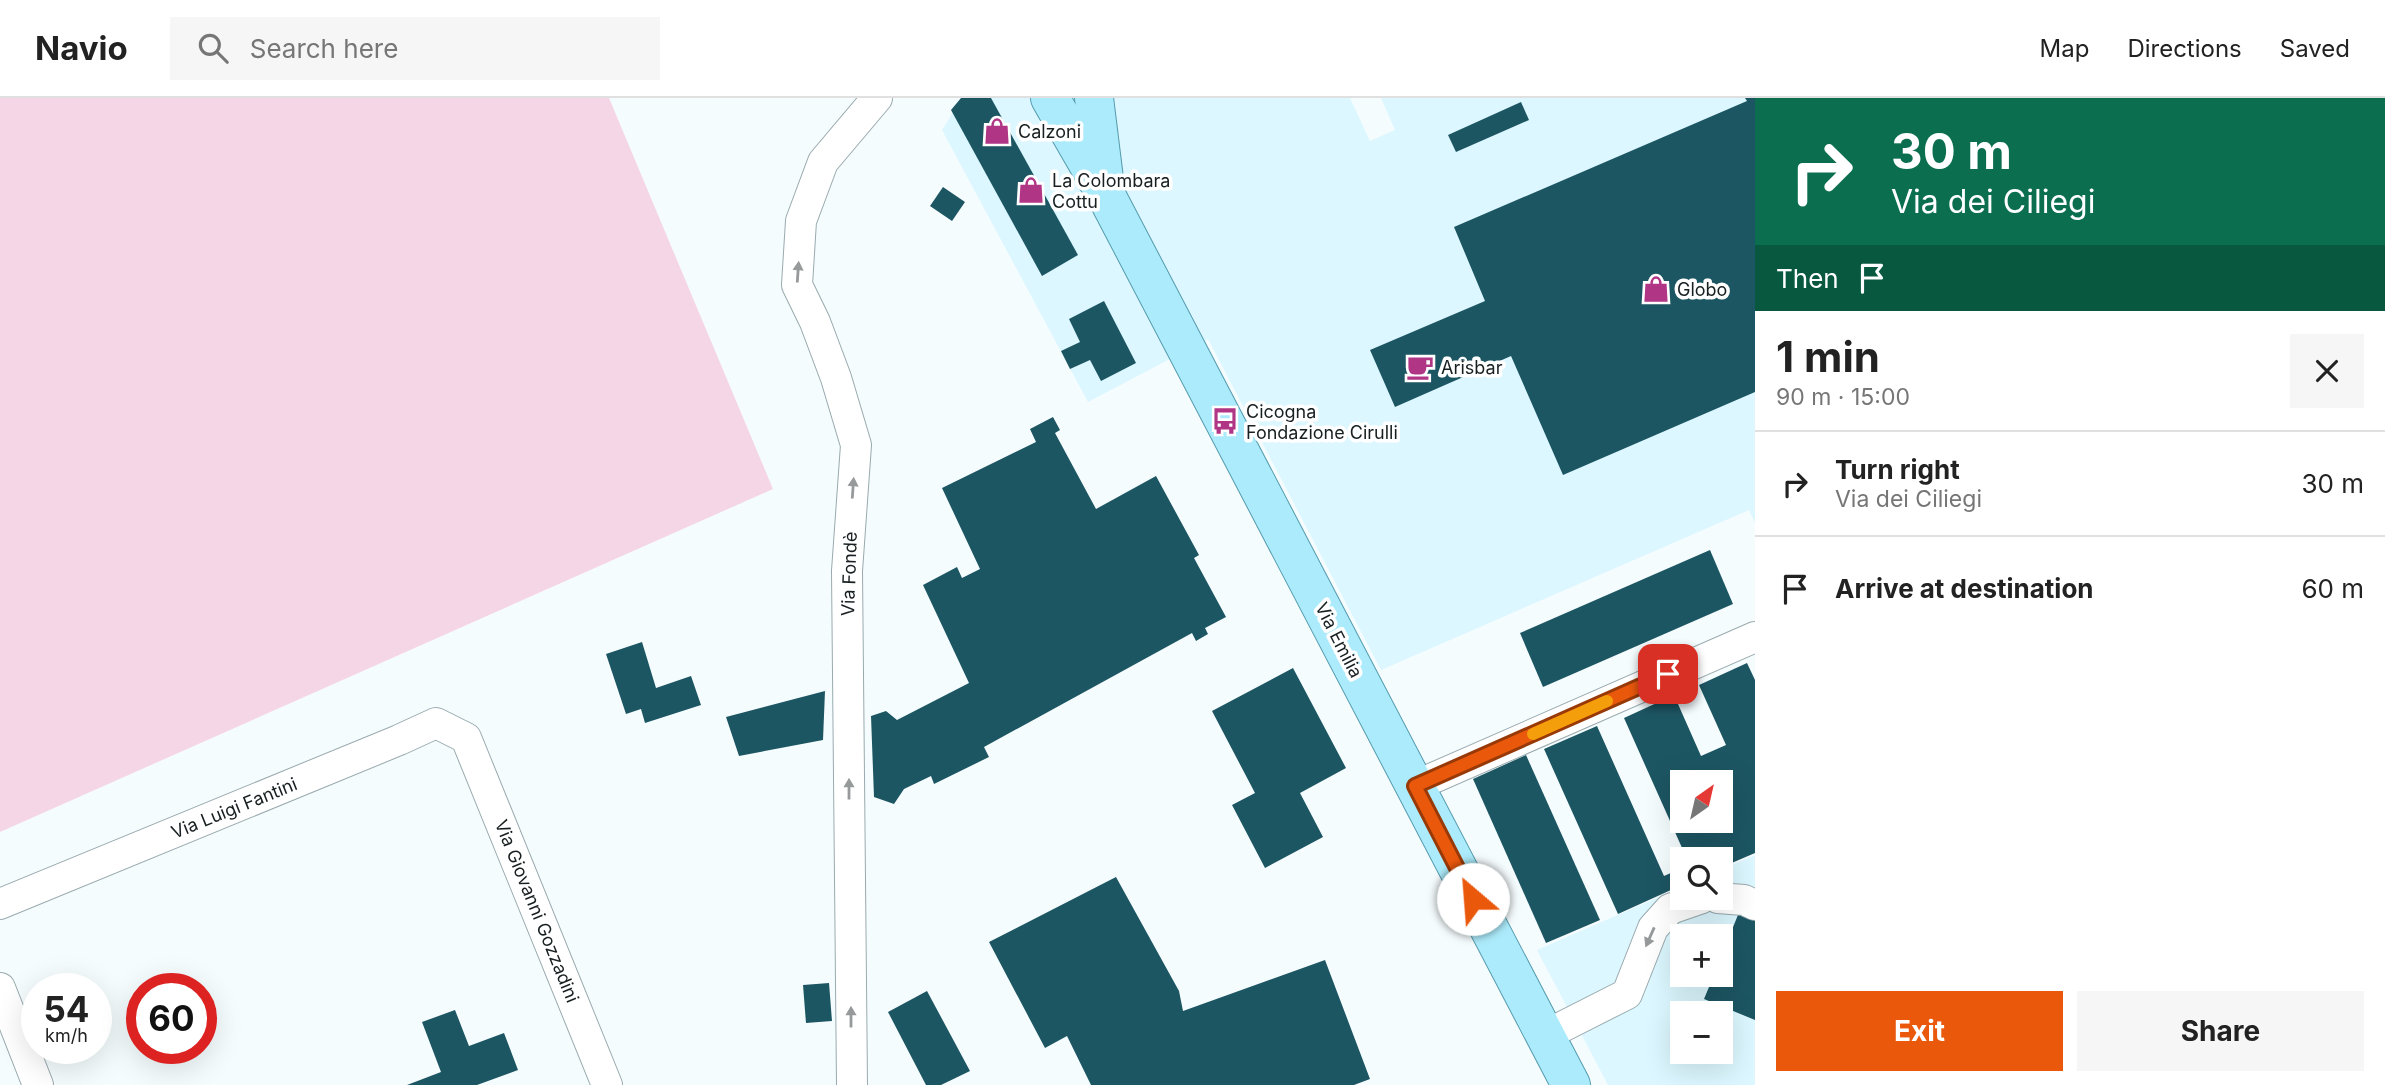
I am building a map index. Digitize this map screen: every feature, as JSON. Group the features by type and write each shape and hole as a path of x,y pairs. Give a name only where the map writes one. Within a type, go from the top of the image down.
{"main road":[{"name":"Via Emilia","path":"1050,98 1106,195 1572,1085"},
{"name":"Via Emilia","path":"1094,98 1106,195"}],"street":[{"name":"Via Fondè","path":"852,1085 847,571 856,445 836,378 815,322 797,285 802,220 823,162 877,98"},
{"path":"1415,786 1755,637"},
{"name":"Via Luigi Fantini","path":"0,904 436,723 466,738"},
{"name":"Via Giovanni Gozzadini","path":"466,738 607,1085"},
{"path":"1733,899 1755,905"},
{"path":"1544,1036 1627,994 1653,928 1670,909"},
{"path":"0,988 38,1085"}],"shaded area":[{"path":"0,98 609,98 773,489 0,832"},
{"path":"962,98 1350,98 1370,141 1395,130 1381,98 1755,98 1755,523 1749,510 1381,670 1208,339 1088,402 942,130"},
{"path":"1755,855 1755,1085 1608,1085 1537,950 1670,892 1670,910 1733,910 1733,864"}],"building":[{"path":"961,98 991,98 1078,255 1042,276 951,110"},
{"path":"1745,98 1755,98 1755,392 1563,475 1511,356 1395,407 1370,350 1485,301 1454,227 1747,101"},
{"path":"1521,102 1529,120 1456,152 1448,135"},
{"path":"943,187 965,202 952,221 930,206"},
{"path":"1104,301 1136,363 1101,381 1090,360 1070,369 1061,351 1080,342 1069,319"},
{"path":"1053,417 1060,430 1055,433 1096,509 1156,476 1199,555 1194,558 1226,617 1205,628 1208,634 1196,641 1192,633 984,747 989,757 934,784 931,776 904,789 894,804 874,797 871,716 886,711 897,720 969,683 923,585 957,567 962,578 980,569 942,488 1036,442 1030,429"},
{"path":"1710,550 1733,604 1543,687 1520,633"},
{"path":"642,642 656,688 691,676 701,705 645,723 641,709 626,714 606,654"},
{"path":"1747,663 1755,680 1755,853 1733,862 1733,847 1682,847 1675,833 1733,833 1733,770 1670,770 1670,821 1624,718 1674,695 1701,756 1726,745 1699,685"},
{"path":"1293,668 1346,768 1300,793 1323,837 1265,868 1232,805 1255,793 1212,711"},
{"path":"825,691 823,740 739,756 726,717"},
{"path":"1597,726 1664,876 1670,873 1670,890 1618,914 1544,749"},
{"path":"1526,755 1600,920 1546,943 1473,779"},
{"path":"1116,877 1179,991 1183,1011 1325,960 1370,1079 1354,1085 1091,1085 1067,1036 1045,1048 989,942"},
{"path":"1740,910 1755,916 1755,1020 1733,1011 1733,1001 1704,999 1709,987 1733,987 1733,927"},
{"path":"829,983 832,1021 806,1023 803,985"},
{"path":"927,991 970,1071 941,1085 926,1085 888,1012"},
{"path":"455,1010 469,1046 504,1033 518,1070 477,1085 407,1085 441,1072 422,1022"}],"slow traffic":[{"path":"1533,734 1607,701"}],"place":[{"name":"Calzoni","path":"997,131"},
{"name":"La Colombara Cottu","path":"1031,190"},
{"name":"Globo","path":"1656,289"},
{"name":"Arisbar","path":"1420,367"},
{"name":"Cicogna Fondazione Cirulli","path":"1225,421"}],"route":[{"path":"1473,899 1415,786 1668,674"}]}
